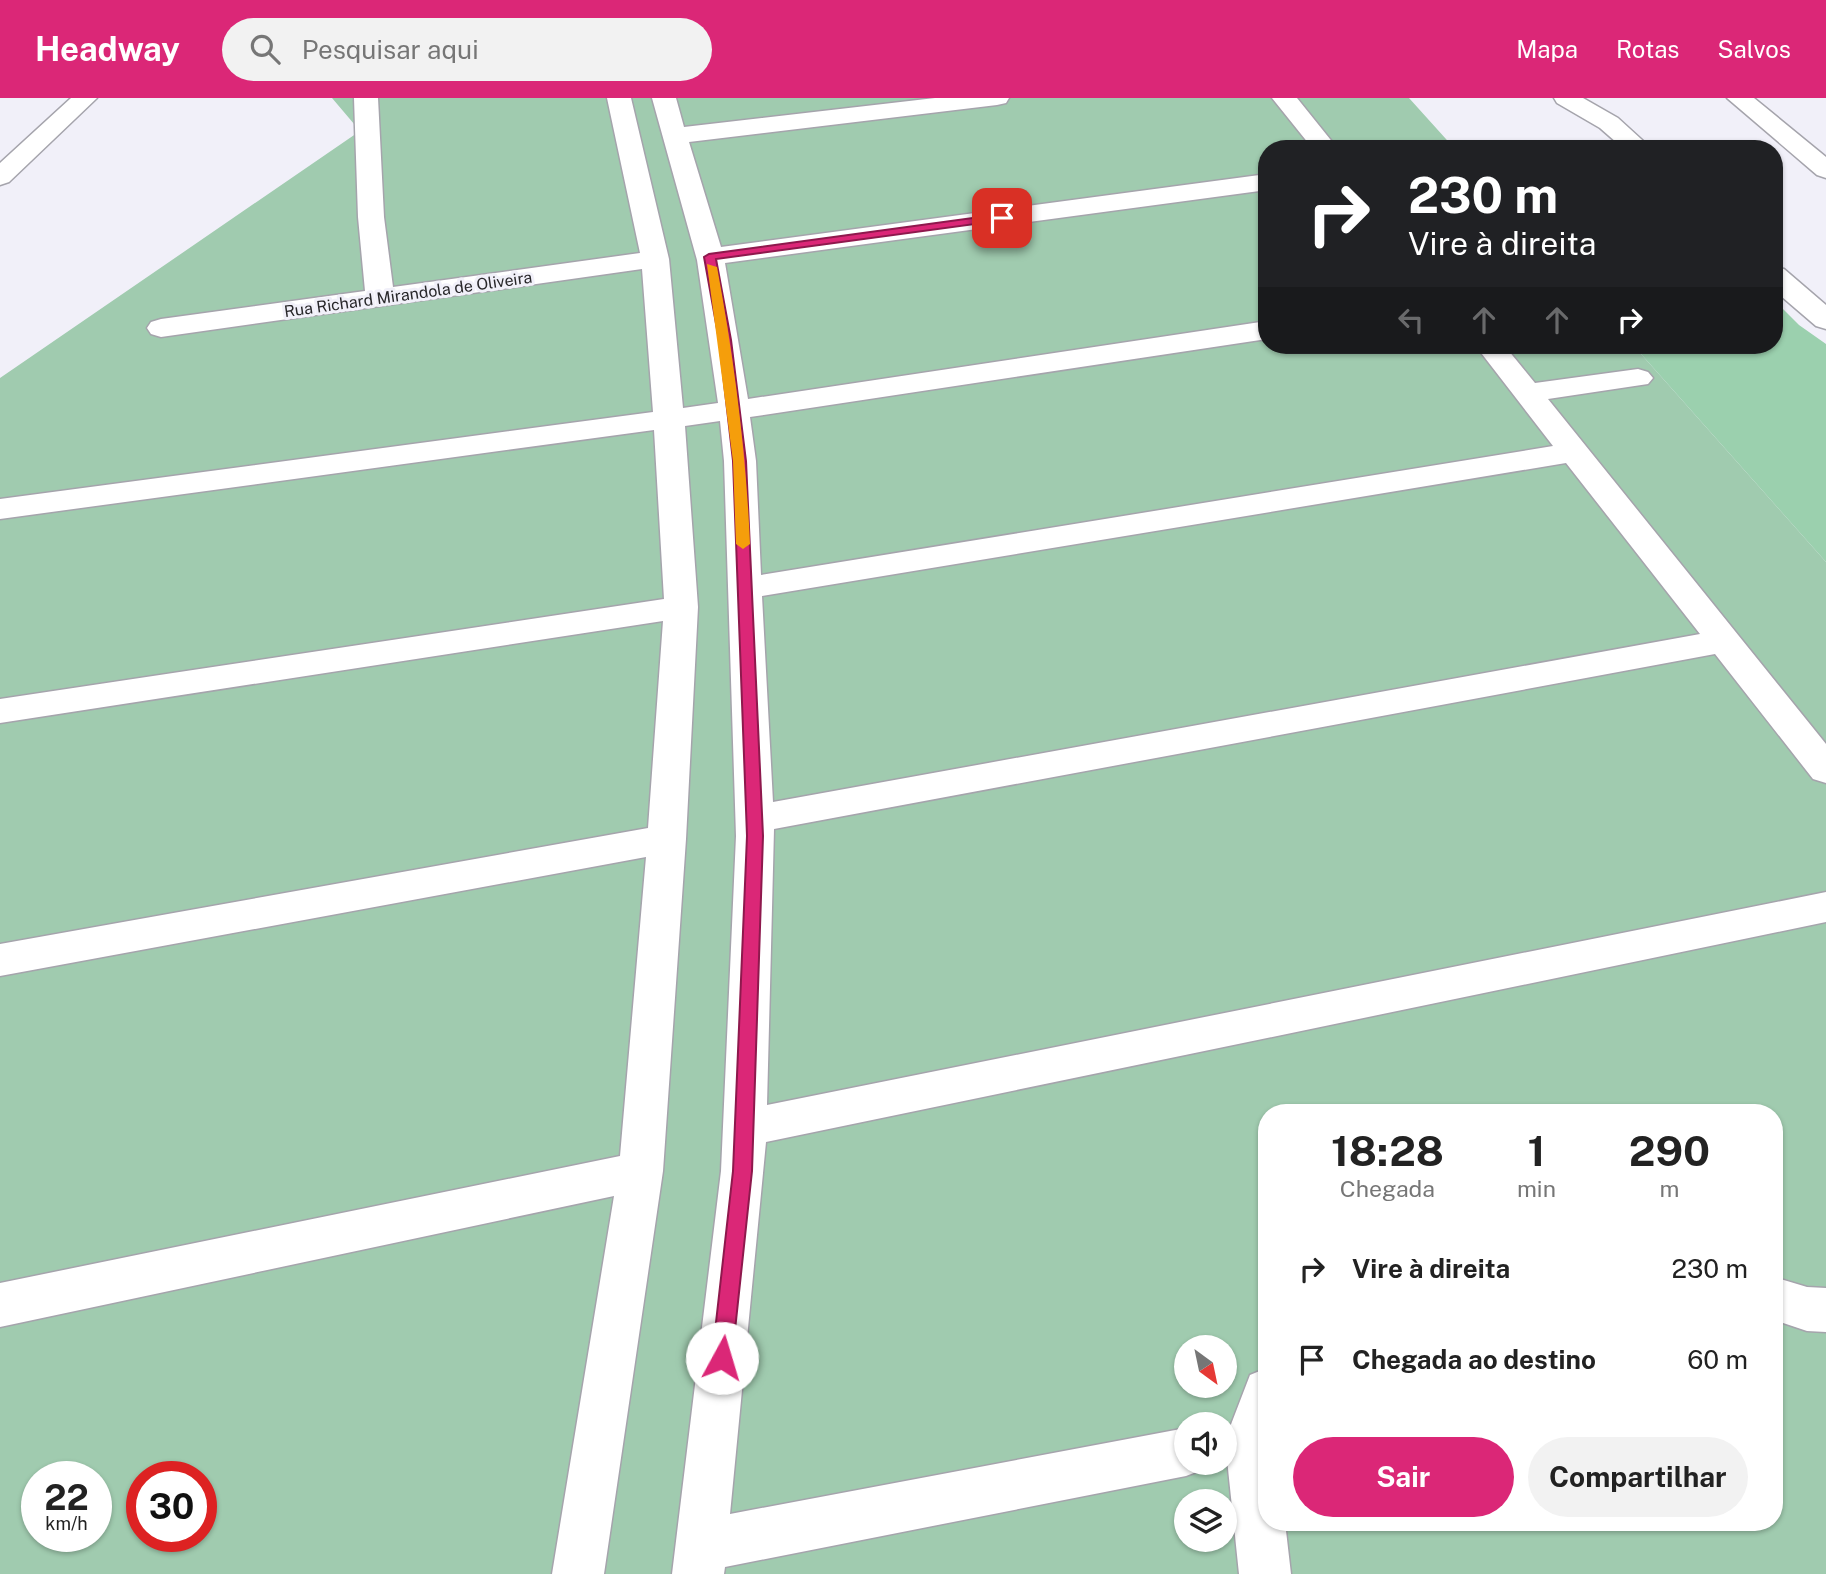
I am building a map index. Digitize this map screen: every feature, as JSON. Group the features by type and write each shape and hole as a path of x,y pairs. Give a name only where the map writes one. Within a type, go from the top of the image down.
{"street":[{"path":"0,177 85,98"},
{"path":"366,98 371,217 380,299"},
{"path":"578,1574 641,1171 667,839 681,607 669,418 655,259 619,98"},
{"path":"664,98 709,257 725,340 734,410 740,461 754,819 741,1185 699,1560 1174,1455"},
{"path":"675,136 997,98"},
{"path":"1284,98 1319,140"},
{"path":"1566,98 1609,123 1629,140"},
{"path":"1739,98 1826,170"},
{"path":"709,257 1258,183"},
{"name":"Rua Richard Mirandola de Oliveira","path":"161,328 655,259"},
{"path":"1783,283 1826,320"},
{"path":"0,509 734,410 1258,331"},
{"path":"1497,354 1826,770"},
{"path":"1530,393 1638,378"},
{"path":"745,588 1575,452"},
{"path":"0,711 681,607"},
{"path":"754,819 1724,641"},
{"path":"0,960 667,839"},
{"path":"744,1128 1826,907"},
{"path":"0,1305 641,1171"},
{"path":"1783,1301 1807,1309 1826,1310"},
{"path":"1258,1406 1237,1442 1265,1574"}],"green space":[{"path":"332,98 1409,98 1447,140 1258,140 1258,354 1641,354 1826,562 1826,1574 0,1574 0,378 360,131"},
{"path":"1783,309 1799,325 1826,344 1826,562 1641,354 1783,354"}],"slow traffic":[{"path":"711,267 725,340 740,461 743,544"}],"route":[{"path":"722,1358 743,1171 755,836 740,461 725,340 709,257 1002,218"}]}
